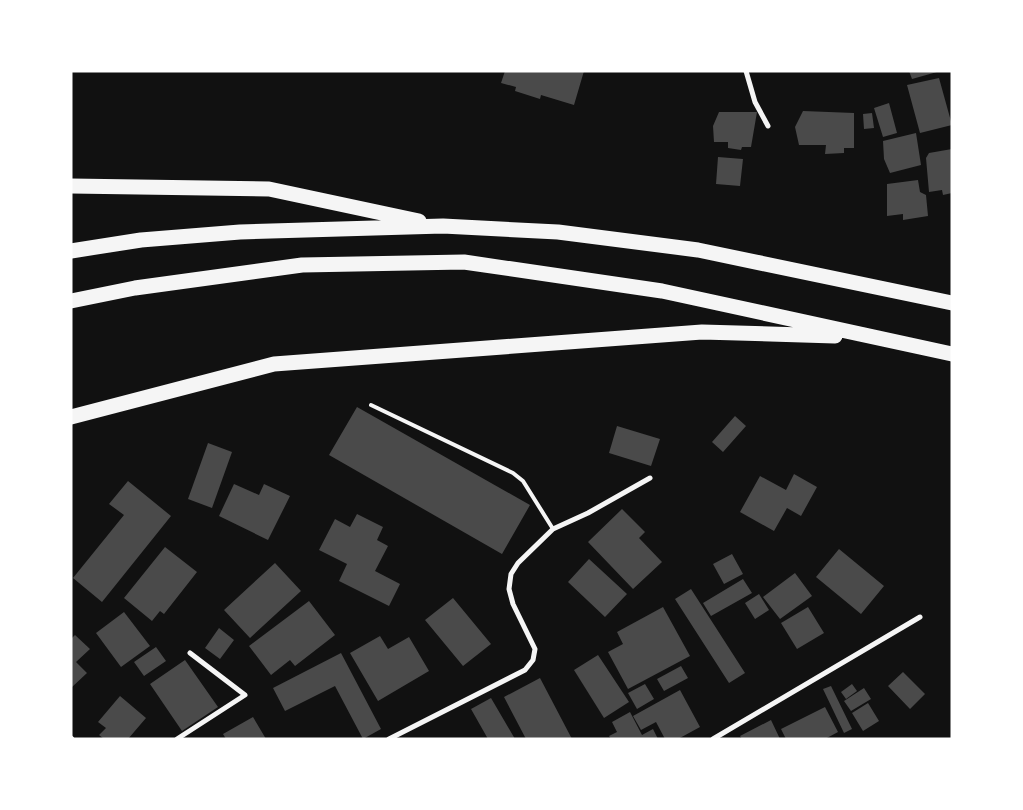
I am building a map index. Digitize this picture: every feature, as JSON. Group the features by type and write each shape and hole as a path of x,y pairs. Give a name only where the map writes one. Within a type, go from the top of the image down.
{"highway":[{"path":"71,186 269,189 443,226"},
{"path":"71,251 141,240 240,232 443,226 558,232 698,250 952,303"},
{"path":"71,301 135,288 302,265 464,262 662,291 952,354"},
{"path":"71,417 274,364 702,332 871,336"}],"street":[{"path":"746,71 755,102 768,126"},
{"path":"390,739 525,670 533,660 535,650 512,604 509,589 511,574 518,563 553,529 588,513 650,478"},
{"path":"713,739 920,617"},
{"path":"177,739 245,695 190,653"}],"lane":[{"path":"371,405 513,473 523,481 553,529"}],"building":[{"path":"505,71 584,71 574,105 541,95 540,99 515,91 516,87 501,83"},
{"path":"909,71 937,71 937,72 912,79"},
{"path":"939,78 952,125 920,133 907,85"},
{"path":"889,103 897,133 883,137 874,108"},
{"path":"803,111 854,113 854,148 844,148 844,153 825,154 826,145 799,145 795,127"},
{"path":"719,112 757,112 751,147 742,147 741,150 728,148 728,142 714,142 713,126"},
{"path":"872,113 874,128 864,129 863,114"},
{"path":"916,133 921,165 890,173 884,159 883,141"},
{"path":"952,149 952,193 943,195 942,190 929,192 926,158 929,153"},
{"path":"718,157 743,159 740,186 716,184"},
{"path":"918,180 920,192 926,195 928,216 903,220 903,214 887,216 887,184"},
{"path":"357,407 530,505 502,554 329,455"},
{"path":"735,416 746,426 723,452 712,442"},
{"path":"617,426 660,439 651,466 609,453"},
{"path":"208,443 232,452 212,508 188,499"},
{"path":"794,474 817,487 801,516 787,508 774,531 740,512 760,476 786,490"},
{"path":"128,481 171,516 102,602 73,578 124,515 109,504"},
{"path":"234,484 259,495 264,484 290,496 268,540 219,516"},
{"path":"622,509 645,532 639,538 662,562 633,589 588,542"},
{"path":"357,514 383,527 377,540 388,546 375,571 400,584 389,606 339,581 347,564 319,550 335,519 350,527"},
{"path":"165,547 197,572 164,614 160,611 152,621 124,598"},
{"path":"839,549 884,586 861,614 816,577"},
{"path":"732,554 743,574 724,584 713,564"},
{"path":"589,559 627,594 605,617 568,582"},
{"path":"275,563 301,591 250,638 224,610"},
{"path":"795,573 812,596 780,619 763,597"},
{"path":"743,579 752,593 711,616 703,603"},
{"path":"691,589 745,673 729,683 675,599"},
{"path":"759,594 769,610 755,619 745,603"},
{"path":"453,598 491,644 463,666 425,620"},
{"path":"309,601 335,635 295,666 290,660 271,675 249,646"},
{"path":"663,607 690,656 628,689 608,652 623,644 617,632"},
{"path":"808,607 824,633 797,649 781,623"},
{"path":"124,612 150,646 121,667 96,633"},
{"path":"219,628 234,640 220,659 205,648"},
{"path":"75,635 90,649 76,662 87,673 71,688 71,639"},
{"path":"380,636 388,649 409,637 429,671 378,701 350,653"},
{"path":"156,647 166,661 144,676 134,662"},
{"path":"341,653 381,729 363,739 335,686 285,711 273,688"},
{"path":"598,655 629,702 604,718 574,670"},
{"path":"185,660 218,707 182,731 150,684"},
{"path":"681,666 688,678 664,691 657,679"},
{"path":"903,672 925,694 910,709 888,686"},
{"path":"540,678 572,739 526,739 504,697"},
{"path":"645,684 654,699 637,709 628,693"},
{"path":"852,684 857,691 846,699 841,692"},
{"path":"831,686 852,729 844,733 823,689"},
{"path":"864,688 871,699 851,711 844,701"},
{"path":"680,690 700,727 678,739 665,739 656,722 641,730 633,716"},
{"path":"120,696 146,718 128,739 104,739 99,735 106,728 98,722"},
{"path":"491,698 515,739 488,739 471,709"},
{"path":"868,703 879,721 863,731 852,713"},
{"path":"825,707 838,732 825,739 786,739 781,729"},
{"path":"630,712 642,735 653,729 658,739 611,739 609,736 617,732 612,722"},
{"path":"253,717 266,739 226,739 223,734"},
{"path":"771,720 780,739 742,739 740,736"}]}
